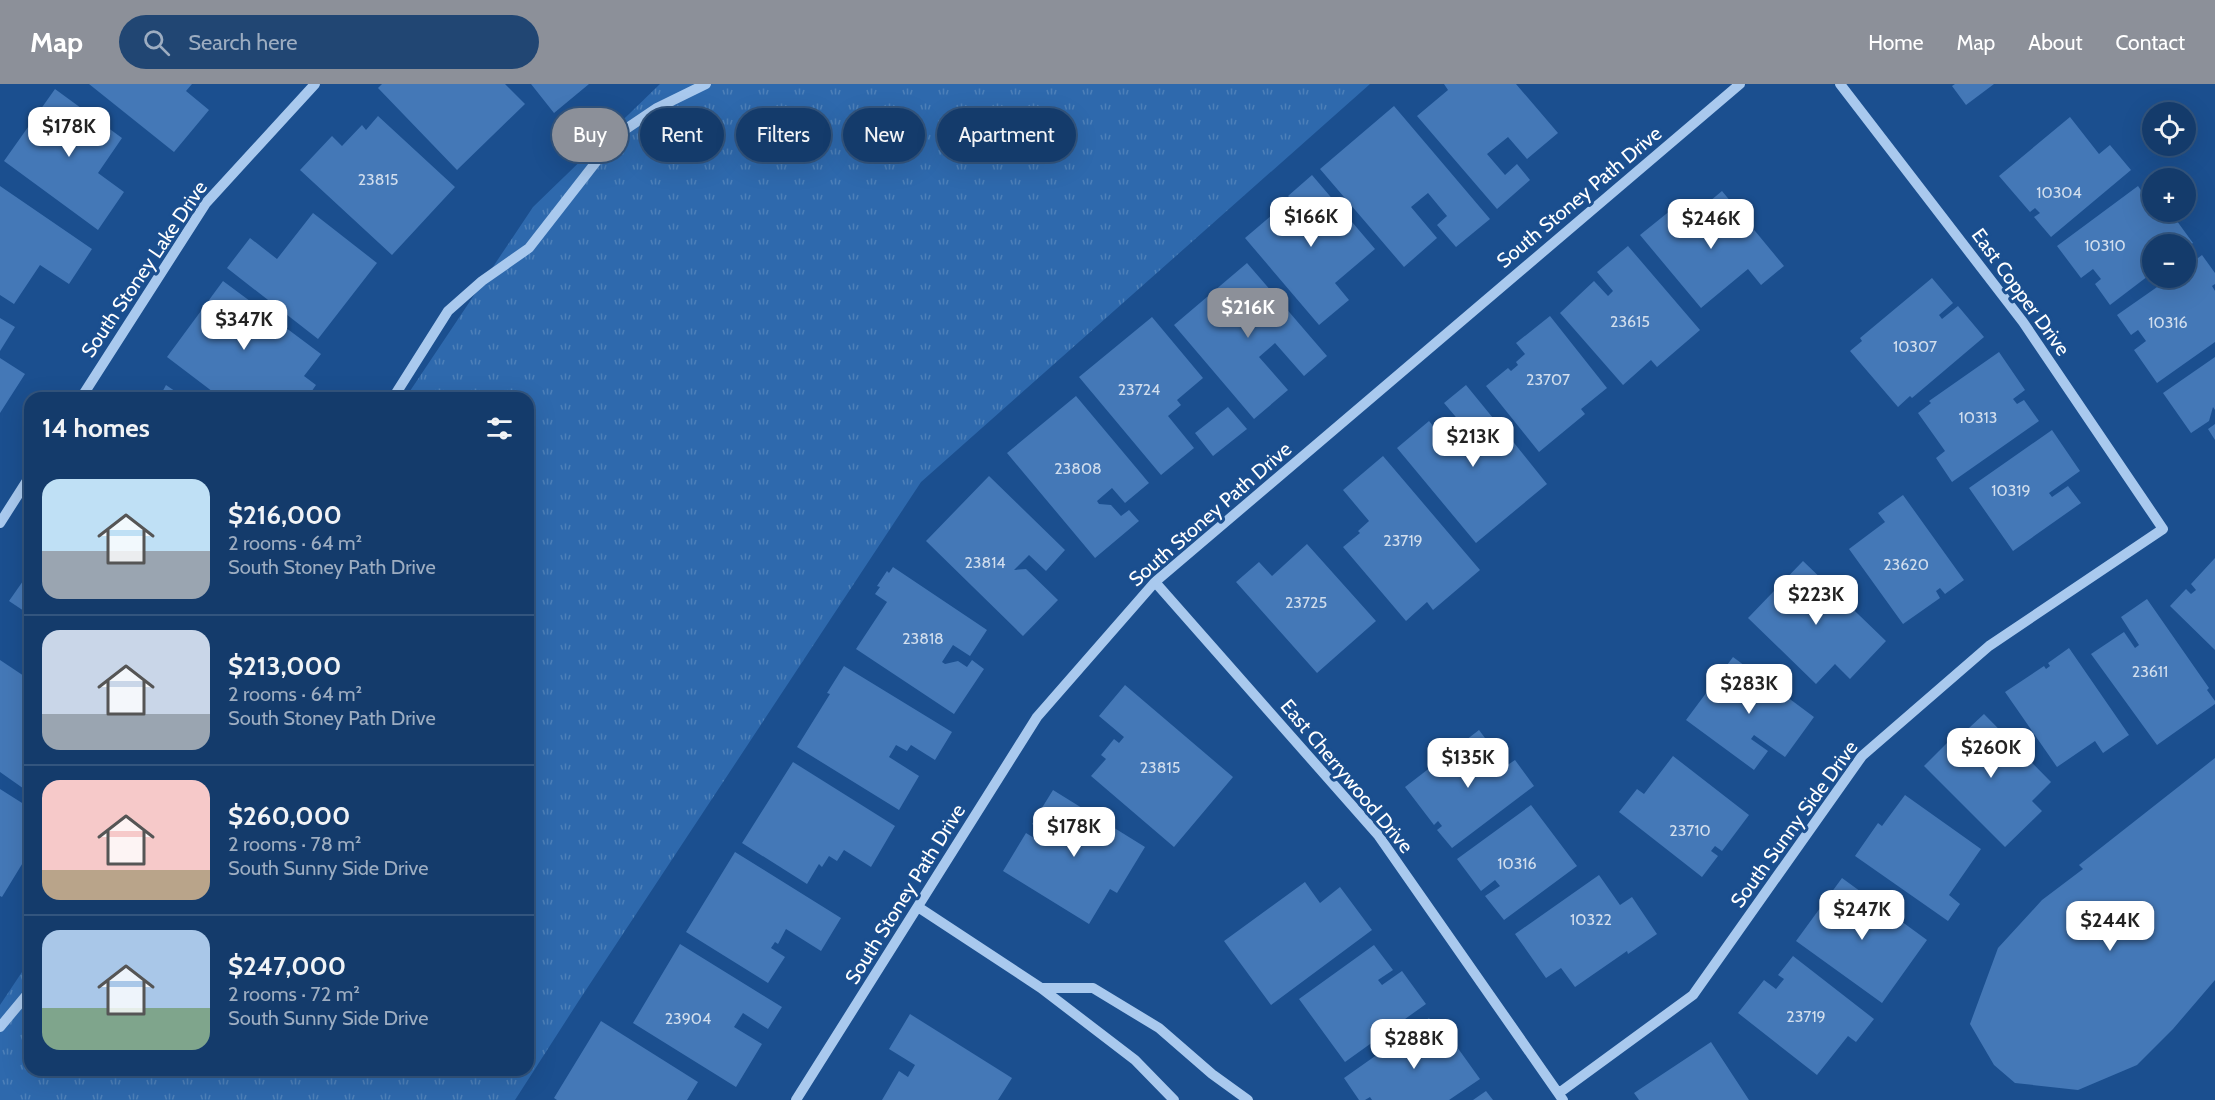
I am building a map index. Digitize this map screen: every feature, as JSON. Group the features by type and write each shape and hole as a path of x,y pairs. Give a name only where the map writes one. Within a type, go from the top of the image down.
{"street":[{"name":"South Stoney Lake Drive","path":"85,392 206,203 315,84"},
{"path":"397,392 448,311 482,281 529,248 617,135 657,108 706,84"},
{"name":"South Stoney Path Drive","path":"796,1100 1037,717 1155,582 1740,84"},
{"name":"East Copper Drive","path":"1840,84 2023,322 2163,529"},
{"path":"0,523 24,485"},
{"name":"South Sunny Side Drive","path":"1561,1096 1693,995 1862,756 1989,646 2163,529"},
{"name":"East Cherrywood Drive","path":"1155,582 1378,835 1561,1096"},
{"path":"918,907 1041,988 1135,1060 1174,1100"},
{"path":"1041,988 1093,988 1159,1028 1212,1074 1248,1100"},
{"path":"0,1027 24,998"}],"green space":[{"path":"660,84 1370,84 921,482 534,1070 534,392 409,392 533,207 579,162 628,162 628,115"},
{"path":"24,969 24,1076 530,1076 515,1100 0,1100 0,1005"}],"building":[{"path":"89,84 192,84 186,91 209,110 174,152"},
{"path":"382,84 505,84 525,104 457,170 378,88"},
{"path":"531,84 589,84 560,108 552,108 552,110"},
{"path":"1444,84 1516,84 1558,133 1527,159 1508,137 1487,154 1505,175 1517,164 1530,180 1497,209 1417,116 1448,90"},
{"path":"1955,84 1994,84 1966,105 1952,86"},
{"path":"55,89 122,138 98,173 124,192 98,230 4,161"},
{"path":"1394,106 1490,219 1456,247 1437,225 1447,216 1428,193 1411,207 1437,238 1404,267 1320,169"},
{"path":"378,116 455,187 392,255 300,170 332,136 342,146 362,125 366,130"},
{"path":"2070,117 2099,154 2110,145 2131,170 2051,237 2034,217 2040,213 2035,208 2030,212 1999,176"},
{"path":"1312,175 1375,249 1335,283 1349,300 1319,325 1245,238 1291,199 1288,196"},
{"path":"0,186 92,249 69,284 40,265 14,304 0,295"},
{"path":"2138,186 2142,192 2142,222 2178,222 2186,234 2142,234 2142,281 2110,305 2095,284 2101,279 2093,269 2081,278 2057,246"},
{"path":"1722,191 1784,266 1761,285 1748,269 1701,308 1640,235 1671,210 1690,233 1699,225 1692,216"},
{"path":"313,213 377,263 318,339 227,268 250,238 277,259"},
{"path":"1628,246 1700,330 1657,367 1651,360 1623,385 1560,313 1594,281 1608,296 1613,291 1597,272"},
{"path":"2202,255 2215,273 2215,284 2212,286 2215,291 2215,342 2157,383 2134,350 2146,341 2138,330 2131,335 2117,315 2156,288 2196,288 2196,260"},
{"path":"1247,263 1327,356 1304,376 1275,343 1259,357 1288,390 1254,419 1174,325"},
{"path":"1932,278 1953,303 1939,315 1942,319 1958,306 1984,337 1912,398 1910,396 1898,407 1850,351 1862,341 1860,338"},
{"path":"223,281 321,354 304,376 316,385 311,392 213,392 167,357"},
{"path":"1550,316 1607,388 1581,409 1585,414 1539,452 1486,386 1508,368 1511,371 1518,365 1516,362 1525,354 1516,343"},
{"path":"1152,317 1203,378 1177,400 1181,405 1168,416 1194,448 1161,475 1079,377"},
{"path":"0,318 15,327 0,351"},
{"path":"1999,352 2025,390 2013,399 2017,404 2024,400 2039,421 1952,482 1936,458 1945,451 1918,413 1931,403 1929,401"},
{"path":"2215,357 2215,410 2213,407 2209,421 2191,433 2163,393"},
{"path":"0,358 25,374 0,413"},
{"path":"166,385 176,392 162,392"},
{"path":"1466,385 1493,418 1478,430 1483,436 1498,423 1547,484 1476,543 1397,448 1429,421 1450,446 1459,439 1458,437 1466,429 1444,403"},
{"path":"1076,396 1149,483 1125,503 1112,488 1097,501 1099,504 1111,505 1121,516 1129,510 1139,521 1095,558 1007,453"},
{"path":"1228,407 1247,429 1213,456 1195,433"},
{"path":"2215,424 2215,440 2208,429"},
{"path":"2052,430 2080,471 2049,493 2052,497 2068,486 2081,503 2013,551 1969,488"},
{"path":"1383,456 1480,570 1433,610 1427,602 1406,621 1343,547 1360,533 1358,531 1369,521 1343,490"},
{"path":"989,476 1065,550 1046,571 1029,555 1014,570 1026,569 1058,600 1023,636 926,541"},
{"path":"1903,495 1964,580 1945,594 1940,588 1936,591 1940,598 1903,624 1849,549 1885,522 1878,513"},
{"path":"1307,544 1376,621 1317,673 1236,582 1259,562 1272,576"},
{"path":"2215,558 2215,650 2170,606 2186,589 2191,594 2196,590 2191,584"},
{"path":"1803,561 1886,641 1850,679 1835,664 1816,684 1748,618"},
{"path":"893,567 987,630 970,656 953,645 942,662 945,664 958,661 967,667 972,660 984,669 954,714 856,649 887,602 875,594 880,587 877,586 887,571 889,573"},
{"path":"24,580 24,611 9,601"},
{"path":"2147,599 2209,688 2207,690 2215,701 2215,704 2157,745 2091,654 2124,632 2135,648 2139,645 2121,617"},
{"path":"2069,648 2129,735 2103,753 2095,741 2057,767 2005,692 2044,666 2046,669 2050,666 2048,663"},
{"path":"1733,657 1814,717 1785,757 1754,735 1751,739 1768,751 1754,770 1686,720"},
{"path":"0,660 24,676 24,789 0,772"},
{"path":"844,666 952,732 935,760 911,745 907,751 896,745 889,757 919,776 899,810 797,747 830,694 827,693"},
{"path":"1125,685 1233,777 1174,847 1091,776 1106,759 1101,755 1114,739 1119,743 1124,737 1099,716"},
{"path":"1984,714 2051,782 2032,801 2042,811 2005,847 1924,766 1952,738 1955,741"},
{"path":"1479,730 1506,766 1515,760 1534,786 1452,848 1437,830 1442,826 1438,821 1434,825 1405,787"},
{"path":"1673,756 1749,815 1722,851 1715,846 1711,851 1718,856 1702,877 1619,812 1637,789 1644,794"},
{"path":"2215,758 2215,980 2173,1029 2137,1065 2078,1090 2015,1083 1994,1065 1970,1024 1998,948 2042,900 2083,869 2079,865"},
{"path":"793,762 895,826 871,867 844,850 837,861 829,856 822,867 819,864 807,884 742,843"},
{"path":"0,789 24,804 24,861 2,897 0,896"},
{"path":"1053,790 1145,847 1117,893 1110,889 1089,924 1003,871 1026,833 1047,846 1053,837 1032,824"},
{"path":"1905,795 1981,849 1949,895 1960,904 1948,921 1855,856 1878,823 1882,826"},
{"path":"1531,805 1577,866 1504,920 1485,896 1500,886 1495,880 1481,891 1457,859"},
{"path":"735,852 841,918 821,951 786,929 778,944 775,942 771,948 785,957 768,983 686,932"},
{"path":"1599,875 1620,905 1632,897 1657,934 1628,954 1627,951 1575,987 1561,968 1546,978 1515,934"},
{"path":"1842,878 1927,940 1882,1003 1796,941"},
{"path":"1305,882 1320,903 1340,887 1372,930 1271,1005 1224,941"},
{"path":"680,944 782,1007 768,1029 743,1013 734,1027 762,1044 736,1087 633,1023"},
{"path":"1374,945 1393,970 1378,980 1382,985 1402,971 1426,1004 1345,1062 1299,999"},
{"path":"1793,956 1874,1019 1856,1042 1848,1036 1817,1075 1738,1013 1764,980 1776,989 1784,979 1778,975"},
{"path":"910,1014 1012,1078 998,1100 882,1100 899,1071 908,1077 915,1065 889,1049"},
{"path":"1429,1018 1443,1038 1436,1043 1440,1049 1452,1040 1480,1079 1449,1100 1372,1100 1370,1097 1359,1100 1344,1078"},
{"path":"601,1021 698,1082 687,1100 557,1100 554,1098"},
{"path":"1711,1042 1749,1100 1639,1100 1634,1093"},
{"path":"1486,1091 1493,1100 1473,1100"}]}
